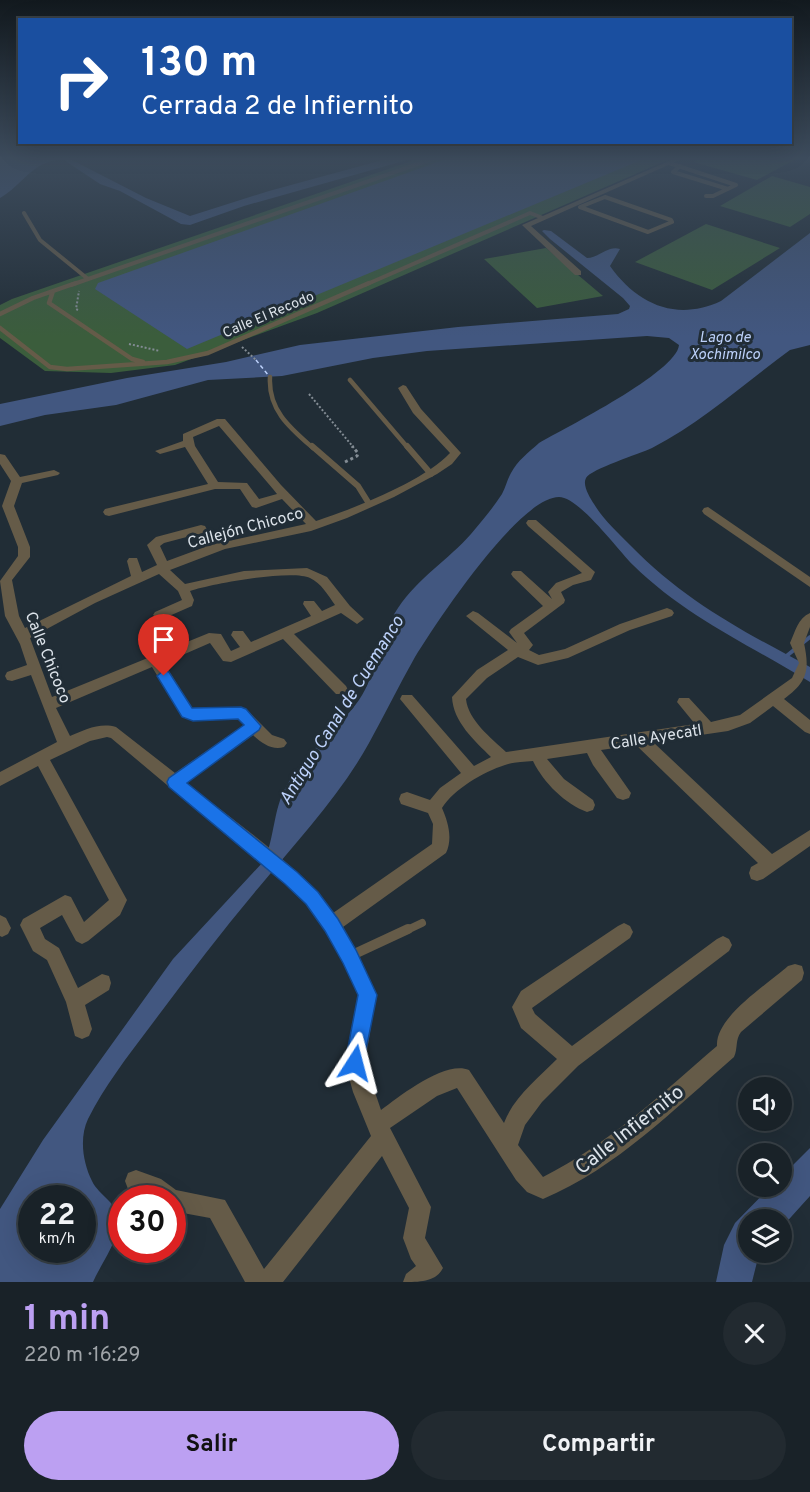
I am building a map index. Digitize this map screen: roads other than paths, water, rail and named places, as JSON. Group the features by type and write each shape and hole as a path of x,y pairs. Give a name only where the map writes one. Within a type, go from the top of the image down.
{"street":[{"path":"543,218 526,225 578,273"},
{"name":"Callejón Chicoco","path":"22,636 77,606 162,568 212,549 314,526 431,474 444,466 456,453 417,411 403,388"},
{"path":"215,486 188,443 188,434 223,422 284,495 314,526"},
{"path":"160,451 188,443"},
{"path":"1,457 17,481"},
{"path":"17,481 54,473"},
{"path":"3,580 24,557 24,547 8,506 17,481"},
{"path":"110,512 215,486 243,485 256,504 284,495"},
{"path":"708,511 810,583"},
{"path":"503,759 466,719 459,708 459,697 482,674 526,645 516,632 559,600 555,592 556,588 587,577 589,572 532,523"},
{"path":"160,615 187,603 188,600 183,589 162,568 153,545 160,540 201,529 212,549"},
{"path":"132,561 138,579"},
{"path":"183,589 205,581 239,574 307,572 321,578 357,619"},
{"path":"517,574 550,605"},
{"name":"Calle Chicoco","path":"3,580 12,616 66,745"},
{"path":"309,604 325,620"},
{"path":"48,705 209,638 216,638 228,657 285,633 325,620 344,606"},
{"path":"473,616 518,651 538,660 568,654 625,627 668,613"},
{"name":"Calle Ayecatl","path":"434,808 437,799 472,774 503,759 541,762 591,746 728,725 744,719 797,682 804,625 810,618"},
{"path":"285,633 341,690"},
{"path":"238,635 248,648"},
{"path":"154,660 187,712 193,715 241,713 267,738 279,743"},
{"path":"12,676 35,668"},
{"path":"773,698 810,728"},
{"path":"407,699 472,774"},
{"path":"684,702 708,728"},
{"path":"175,782 254,726"},
{"path":"0,779 66,745 97,733 107,731 116,734 248,842 312,898 350,956 367,995 355,1063 363,1092 380,1132 420,1207 414,1238 419,1251 432,1268 414,1282"},
{"path":"640,739 764,869 810,837"},
{"path":"591,746 598,760 623,793"},
{"path":"42,759 118,900 114,909 81,935 65,903 29,925 39,945 53,954 75,1001 82,1029"},
{"path":"541,762 562,787 587,805"},
{"path":"331,925 441,848 441,824 434,808 407,799"},
{"path":"571,1059 528,1022 520,1007 528,998 624,932"},
{"path":"507,1148 516,1119 535,1095 571,1059 723,945"},
{"name":"Calle Infiernito","path":"380,1132 432,1089 453,1077 462,1077 524,1172 535,1184 543,1188 571,1176 618,1141 727,1050 726,1037 734,1025 795,973"},
{"path":"75,1001 102,983"},
{"path":"268,1282 380,1132"},
{"path":"136,1181 147,1185"},
{"path":"186,1202 217,1208 258,1282"}],"lane":[{"path":"27,218 40,240 87,280"},
{"path":"0,314 14,305 264,218"},
{"name":"Calle El Recodo","path":"0,328 50,367 67,369 148,363 195,356 236,341 519,218"},
{"path":"609,218 648,232 672,222 665,218"},
{"path":"53,291 49,303 132,359 148,363"},
{"path":"270,377 271,402 291,426 325,459 358,486 368,502"},
{"path":"350,380 431,474"},
{"path":"350,956 422,923"}],"water":[{"path":"170,218 210,218 190,225 181,224"},
{"path":"281,218 502,218 187,349 95,289 98,283"},
{"name":"Lago de Xochimilco","path":"542,231 551,231 587,258 611,249 620,249 610,266 632,290 659,306 688,310 721,301 810,233 810,345 790,350 723,402 670,438 652,448 597,470 586,478 585,484 602,515 651,565 693,599 810,667 810,682 718,629 674,600 633,565 577,505 559,497 542,502 501,539 459,591 415,657 369,743 346,780 203,956 124,1061 94,1107 85,1126 84,1158 94,1185 18,1185 18,1263 96,1263 96,1187 108,1200 108,1254 93,1282 0,1282 0,1209 43,1140 173,959 264,861 286,787 302,763 359,700 398,608 415,587 479,524 502,494 514,469 527,453 539,443 641,384 660,370 673,356 679,345 669,338 647,336 427,351 373,358 282,376 208,380 116,405 45,415 0,426 0,404 127,378 226,362 300,345 458,327 618,314 629,309 630,306 623,298"},
{"path":"810,1148 810,1196 792,1216 792,1209 749,1209 760,1197 792,1197 792,1166"},
{"path":"738,1220 738,1263 757,1263 752,1282 716,1282 724,1245"}],"waterway":[{"path":"784,658 810,637"}],"water label":[{"name":"Antiguo Canal de Cuemanco","path":"341,710"}]}
